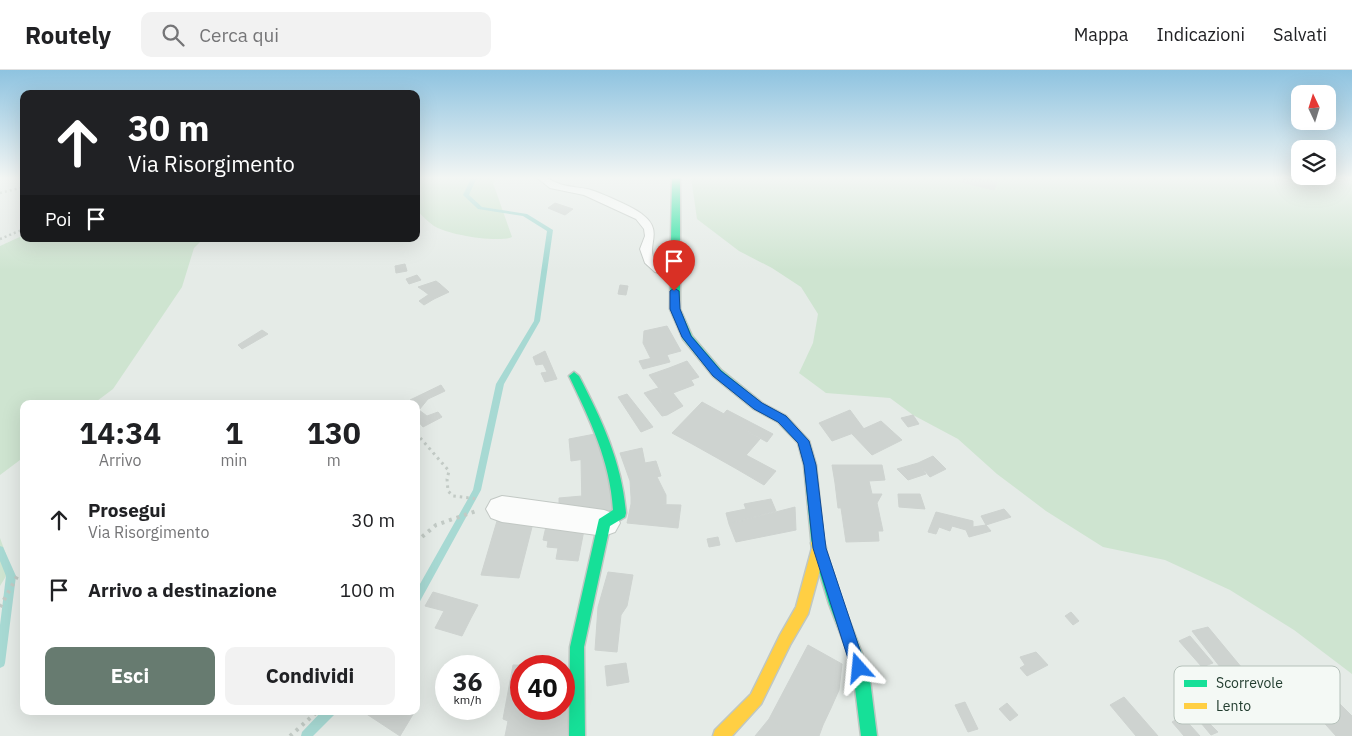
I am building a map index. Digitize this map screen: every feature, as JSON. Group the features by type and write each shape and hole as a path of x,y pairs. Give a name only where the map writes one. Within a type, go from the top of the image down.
{"main road":[{"path":"675,208 675,309 687,337 717,374 758,406 782,419 803,441 810,465 819,548 858,664 862,680 869,736"},
{"path":"574,376 602,432 620,482 620,513 604,523 577,647 576,736"},
{"path":"721,736 756,699 785,640 803,609 819,548"}],"street":[{"path":"490,506 604,523"}],"lane":[{"path":"621,208 640,217 649,229 650,236 646,241 645,247 646,257 653,266 663,271 674,273"}],"path":[{"path":"0,239 20,231"},
{"path":"420,438 449,471 447,479 448,491 453,496 490,506"},
{"path":"420,537 440,521 490,506"},
{"path":"0,608 19,573"},
{"path":"290,736 314,715"}],"green space":[{"path":"420,208 502,208 512,237 485,239 473,237 450,232 429,223 420,214"},
{"path":"695,208 1352,208 1352,674 1294,630 1230,590 1165,560 1103,547 1046,511 997,474 958,439 913,415 890,398 826,393 799,373 813,343 818,314 801,287 772,268 739,251 697,219"},
{"path":"20,237 20,242 200,242 194,248 182,287 113,389 98,400 20,400 20,460 0,475 0,246"},
{"path":"0,538 11,568 0,586"}],"building":[{"path":"548,208 573,209 565,215"},
{"path":"405,264 407,271 396,273 395,266"},
{"path":"417,275 421,280 409,284 406,279"},
{"path":"436,281 440,284 424,291 418,287"},
{"path":"440,284 449,292 434,299 424,291"},
{"path":"620,285 628,286 626,295 618,294"},
{"path":"428,295 434,299 424,305 419,301"},
{"path":"667,326 681,351 651,359 643,343 644,331"},
{"path":"262,330 268,334 242,349 238,345"},
{"path":"545,351 557,379 545,382 541,373 547,372 543,364 536,365 533,357"},
{"path":"667,355 670,362 643,369 639,361"},
{"path":"687,361 699,377 683,383 669,368"},
{"path":"669,368 683,383 691,380 694,385 665,396 649,375"},
{"path":"441,385 445,391 428,399 420,409 420,400 410,400"},
{"path":"658,388 668,400 659,403 667,415 662,416 644,393"},
{"path":"673,393 683,406 667,415 659,403 668,400 665,396"},
{"path":"627,394 653,427 641,432 618,397"},
{"path":"702,402 724,414 694,445 672,433"},
{"path":"727,410 773,434 767,442 721,417"},
{"path":"850,410 864,429 832,441 819,423"},
{"path":"420,411 427,416 438,412 442,417 423,427 420,424"},
{"path":"913,415 919,424 908,427 901,418"},
{"path":"721,417 760,439 735,468 694,445"},
{"path":"881,421 902,440 872,455 852,434"},
{"path":"595,434 605,456 571,461 569,439"},
{"path":"642,448 645,463 656,461 661,476 630,481 620,453"},
{"path":"746,455 776,471 764,485 735,468"},
{"path":"605,456 613,512 582,508 581,459"},
{"path":"933,456 946,469 930,477 918,463"},
{"path":"918,463 926,474 908,480 897,469"},
{"path":"832,465 882,465 885,480 835,483"},
{"path":"657,477 666,495 631,497 630,481"},
{"path":"869,481 872,494 882,494 877,503 859,503 858,507 838,508 835,483"},
{"path":"898,494 920,494 925,509 899,507"},
{"path":"666,495 666,504 631,504 631,497"},
{"path":"582,496 582,508 559,510 559,498"},
{"path":"771,499 776,511 729,524 726,513 746,509 744,504"},
{"path":"859,503 877,503 883,531 878,531 879,541 846,542 841,508 858,507"},
{"path":"631,504 681,505 678,528 627,523"},
{"path":"795,507 796,530 736,542 729,524"},
{"path":"1004,509 1011,517 986,525 981,516"},
{"path":"936,512 973,521 973,527 986,525 991,531 969,537 966,530 952,526 950,531 939,527 936,534 928,532"},
{"path":"497,521 533,523 519,578 481,575"},
{"path":"547,522 585,525 578,561 556,559 558,548 547,547 548,541 543,540"},
{"path":"718,537 720,545 709,547 707,539"},
{"path":"608,572 633,575 627,606 621,615 617,652 595,650 598,607"},
{"path":"433,592 478,605 471,618 425,606"},
{"path":"444,611 471,618 462,636 435,628"},
{"path":"1071,612 1079,621 1073,625 1065,616"},
{"path":"1208,627 1240,666 1219,666 1192,631"},
{"path":"1190,636 1213,663 1201,666 1179,641"},
{"path":"808,645 842,664 839,690 831,708 810,694 801,709 823,725 819,736 799,736 769,719"},
{"path":"1036,652 1048,665 1027,676 1020,668 1025,665 1020,657"},
{"path":"626,663 629,682 607,686 605,666"},
{"path":"510,681 510,720 568,720 567,736 505,736 508,721 503,719"},
{"path":"810,694 831,708 823,725 801,709"},
{"path":"1124,697 1158,736 1136,736 1110,705"},
{"path":"965,702 978,729 968,732 955,705"},
{"path":"1007,703 1018,715 1010,721 999,709"},
{"path":"1340,704 1352,716 1352,736 1336,736 1325,724 1340,724"},
{"path":"368,715 413,715 400,736"},
{"path":"769,719 799,736 755,736"},
{"path":"1174,721 1174,724 1189,724 1200,736 1184,736 1172,722"},
{"path":"1202,724 1210,724 1218,732 1211,735"}],"waterway":[{"path":"420,593 477,490 500,384 537,321 550,230 525,215 481,208"},
{"path":"0,550 11,576 0,663"},
{"path":"306,736 326,715"}],"traffic: fast":[{"path":"676,208 675,309 687,337 717,373 758,406 782,419 803,441 810,465 818,543"},
{"path":"574,376 598,426 611,459 619,494 620,513 604,523 577,647 577,736"},
{"path":"819,548 836,604 856,656 862,680 869,736"}],"traffic: slow":[{"path":"721,736 756,699 785,640 803,609 819,548 818,543"}],"route":[{"path":"674,291 675,309 687,337 717,374 758,406 782,419 803,441 810,465 819,548 836,604 859,668"}]}
